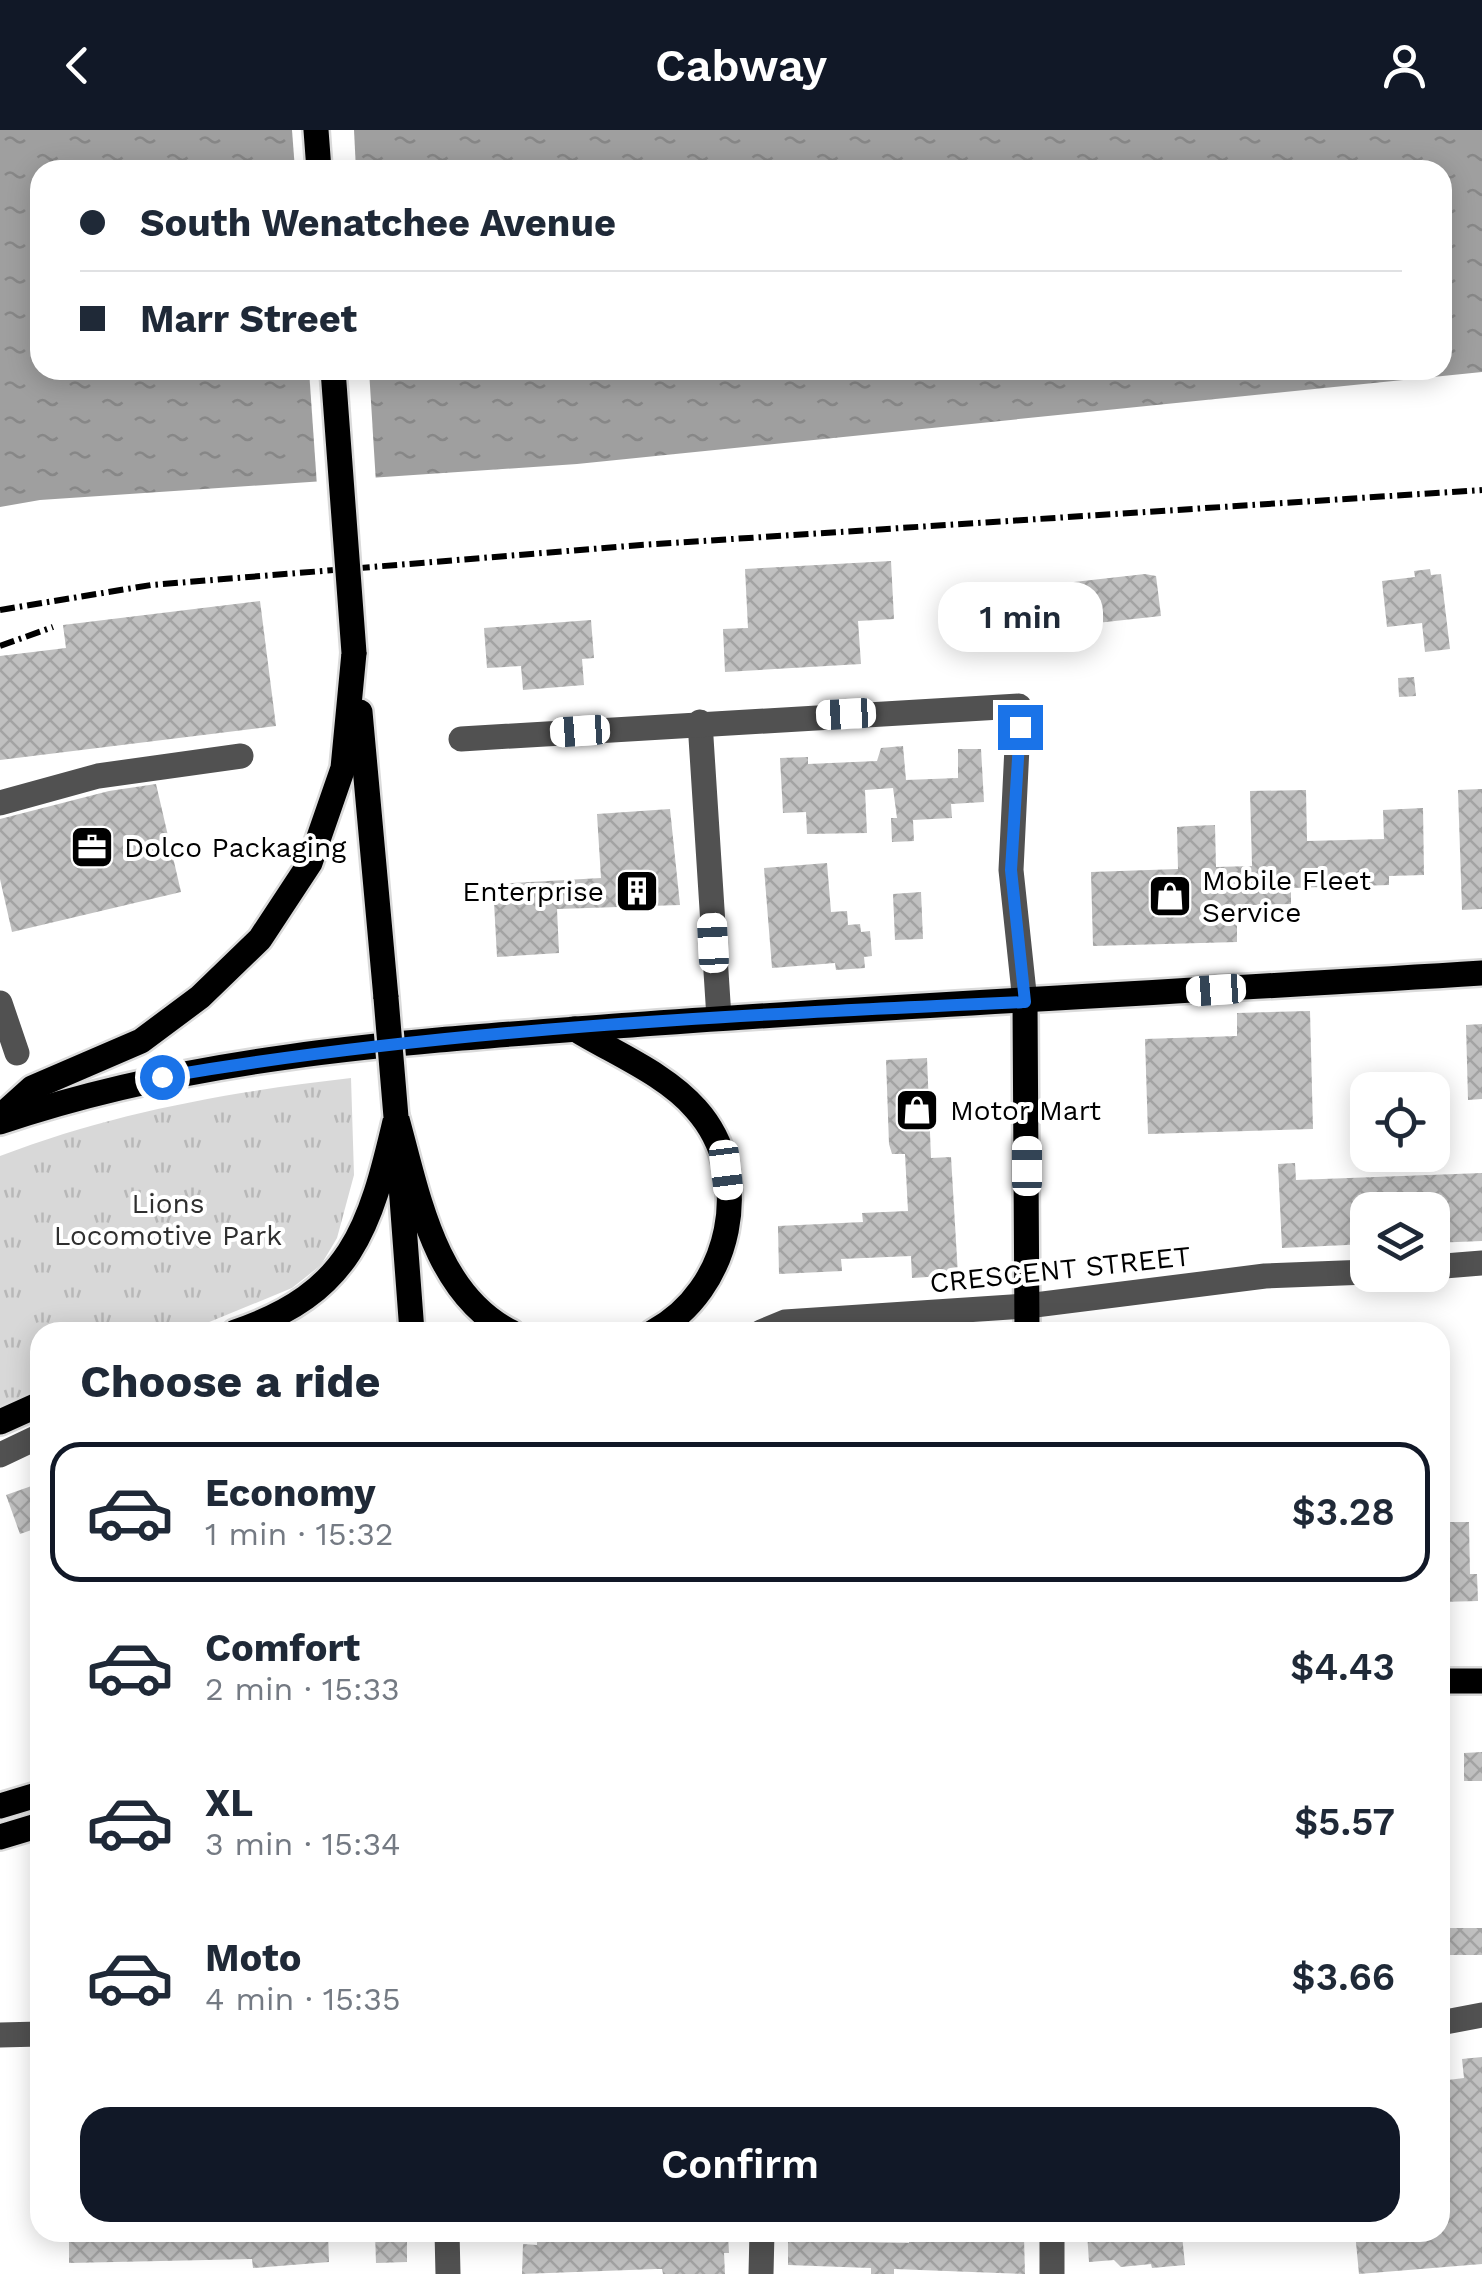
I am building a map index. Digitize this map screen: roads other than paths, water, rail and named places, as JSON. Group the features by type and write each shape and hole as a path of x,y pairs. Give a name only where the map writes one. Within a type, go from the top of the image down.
{"main road":[{"path":"316,130 318,160"},
{"path":"335,380 411,1322"},
{"path":"0,1119 32,1088 140,1040 200,997 260,939 310,863 343,768 354,653"},
{"path":"0,1119 100,1091 228,1065 348,1049 718,1018 1482,973"},
{"path":"1025,1002 1027,1322"},
{"path":"575,1029 695,1107 716,1136 730,1204 727,1232 698,1295 672,1322"},
{"path":"260,1322 302,1305 340,1266 368,1213 396,1117"},
{"path":"396,1117 443,1262 474,1303 498,1322"},
{"path":"0,1422 30,1408"},
{"path":"1450,1681 1482,1680"},
{"path":"0,1806 30,1797"},
{"path":"0,1837 30,1828"}],"street":[{"path":"461,739 1020,706 1011,870 1025,1002"},
{"path":"700,722 718,1018"},
{"path":"0,803 98,776 241,756"},
{"path":"0,1003 16,1053"},
{"path":"1450,1266 1482,1263"},
{"name":"CRESCENT STREET","path":"786,1322 1027,1306 1266,1276 1350,1273"},
{"path":"0,1455 30,1441"},
{"path":"1450,2021 1482,2016"},
{"path":"0,2034 30,2034"},
{"path":"447,2242 448,2274"},
{"path":"762,2242 762,2274"},
{"path":"1052,2242 1052,2274"}],"water":[{"path":"0,130 1482,130 1482,372 1452,375 1452,160 30,160 30,380 1403,380 577,464 40,500 0,507"}],"railway":[{"path":"0,610 151,585 641,545 1482,490"},
{"path":"0,646 53,627"}],"place":[{"name":"Dolco Packaging","path":"92,847"},
{"name":"Enterprise","path":"637,891"},
{"name":"Mobile Fleet Service","path":"1170,896"},
{"name":"Motor Mart","path":"917,1110"}],"park label":[{"name":"Lions Locomotive Park","path":"168,1219"}]}
